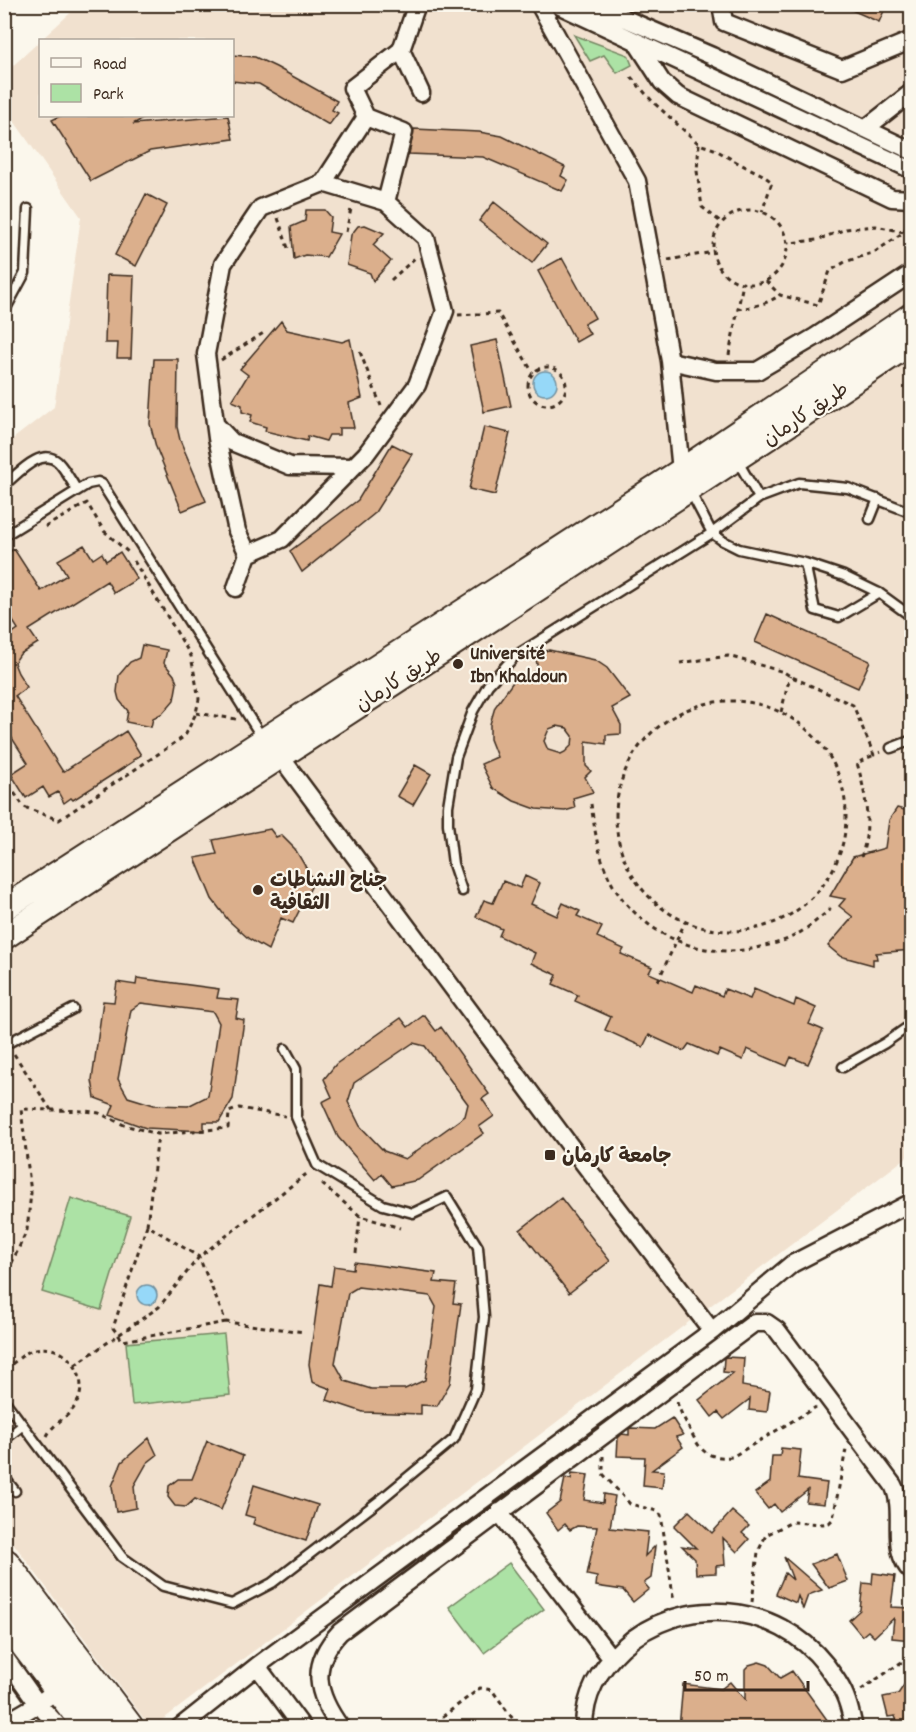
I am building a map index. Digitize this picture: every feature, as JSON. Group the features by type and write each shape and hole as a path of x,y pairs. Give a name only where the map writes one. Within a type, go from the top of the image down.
{"highway":[{"path":"4,1565 127,1728"},
{"path":"4,1614 49,1696 92,1728"}],"street":[{"path":"386,202 404,132 366,117 352,88 401,50 417,4"},
{"path":"538,4 638,181 670,361 685,481"},
{"path":"556,4 912,170"},
{"path":"591,4 712,56 912,151"},
{"path":"721,4 724,22 842,69 912,40"},
{"path":"638,44 662,82 678,96 892,198 912,199"},
{"path":"401,50 421,93"},
{"path":"865,129 912,92"},
{"path":"236,588 248,554 237,531 216,426 206,354 223,264 261,208 323,183 366,117"},
{"path":"248,554 282,539 366,454 417,385 445,311 426,238 386,202 323,183"},
{"path":"670,361 717,371 757,371 815,337 912,273"},
{"name":"طريق كارمان","path":"4,908 265,738 685,481 912,315"},
{"name":"طريق كارمان","path":"685,481 737,459 912,342"},
{"path":"216,426 232,442 290,466 353,467"},
{"path":"265,738 712,1331"},
{"name":"طريق كارمان","path":"4,937 265,738"},
{"path":"179,1728 257,1666 712,1331 792,1264 912,1202"},
{"path":"341,1728 324,1703 319,1682 322,1659 332,1640 340,1632 754,1323 767,1323 777,1330 896,1491 900,1505 900,1554 912,1572"},
{"path":"499,1512 611,1659"},
{"path":"584,1728 589,1692 600,1672 631,1640 676,1617 717,1611 750,1616 775,1624 811,1649 834,1676 847,1699 854,1728"},
{"path":"4,1656 49,1696 60,1728"},
{"path":"257,1666 303,1728"},
{"path":"4,1724 49,1696"}],"lane":[{"path":"4,312 25,273 28,208"},
{"path":"4,485 36,459 43,457 57,461 77,490"},
{"path":"737,459 759,498"},
{"path":"685,481 712,533 738,549 805,563 844,576 879,592 912,616"},
{"path":"4,536 77,490 93,482 102,484 265,738"},
{"path":"462,891 453,864 448,824 448,806 456,756 473,711 488,685 515,656 712,533 759,498 799,483 848,488 912,513"},
{"path":"870,519 878,499"},
{"path":"805,563 815,610 839,617 879,592"},
{"path":"891,748 912,740"},
{"path":"6,1045 73,1009"},
{"path":"843,1067 885,1043 912,1024"},
{"path":"6,1404 122,1557 163,1586 232,1604 272,1583 379,1501 454,1439 476,1389 484,1317 478,1247 447,1197 413,1213 383,1205 317,1165 296,1117 296,1069 285,1049"},
{"path":"4,1440 23,1425"},
{"path":"4,1478 15,1491"}],"path":[{"path":"631,77 653,102 699,144 714,148 772,182 762,212"},
{"path":"699,144 697,171 702,207 722,223"},
{"path":"346,232 353,201"},
{"path":"276,210 288,248"},
{"path":"740,211 762,212 779,223 785,233 788,243 785,261 780,269 759,284 743,284 734,281 720,269 713,252 713,242 717,231 730,215 740,211"},
{"path":"766,281 780,295 818,305 830,271 845,262 875,252 904,232 912,214"},
{"path":"788,243 817,240 846,229 876,226 904,232"},
{"path":"652,264 713,252"},
{"path":"391,280 418,254 421,264"},
{"path":"726,371 743,284"},
{"path":"737,309 756,306 780,295"},
{"path":"452,315 498,312 532,373 528,384 530,396 535,401 546,405 559,401 566,391 566,384 561,373 549,367 537,369 532,373"},
{"path":"218,354 218,363 265,332"},
{"path":"360,352 382,411"},
{"path":"4,778 24,807 59,820 185,736 196,713 199,699 191,656 129,552 104,531 87,503 36,532"},
{"path":"680,663 728,656 784,672 853,705 874,755"},
{"path":"780,712 790,676"},
{"path":"712,701 749,701 780,712 815,736 836,768 846,805 838,857 822,892 800,909 765,927 728,932 685,922 657,906 633,878 618,843 612,817 621,780 646,736 676,713 712,701"},
{"path":"196,713 265,738"},
{"path":"861,857 866,844 866,793 857,763 891,748"},
{"path":"591,804 595,833 603,863 614,887 633,910 652,927 676,941 697,948 743,952 793,937 834,906"},
{"path":"658,981 685,922"},
{"path":"6,1045 51,1110"},
{"path":"4,1280 27,1230 32,1193 21,1109 99,1113 124,1125 158,1134 228,1128 229,1112 239,1108 285,1117 288,1124"},
{"path":"158,1134 147,1225 113,1328 123,1341 226,1322 304,1332"},
{"path":"75,1365 159,1307 199,1257 309,1172 312,1175"},
{"path":"320,1182 360,1216 400,1228"},
{"path":"356,1253 360,1216"},
{"path":"147,1225 199,1257 226,1322"},
{"path":"4,1368 11,1366 27,1352 37,1349 59,1351 75,1365 80,1375 80,1396 68,1414 52,1427 46,1439 45,1453"},
{"path":"685,1396 676,1403 699,1448 706,1454 718,1458 732,1457 828,1400"},
{"path":"750,1616 758,1552 766,1535 792,1522 823,1524 833,1519 850,1428"},
{"path":"604,1434 603,1474 630,1504 662,1515 676,1617"},
{"path":"847,1699 912,1655"},
{"path":"428,1728 476,1690 487,1688 492,1690 515,1722 523,1728"}],"shaded area":[{"name":"Université Ibn Khaldoun","path":"79,5 911,5 911,1154 153,1727 150,1727 5,1532 4,944 34,925 5,882 5,445 54,407 81,217 5,108 5,73 39,42 39,117 234,117 234,39 42,39"}],"green space":[{"path":"574,35 628,55 632,65 617,73 604,55 590,61"},
{"path":"71,1198 130,1216 101,1310 42,1292"},
{"path":"224,1334 230,1395 132,1405 126,1343"},
{"path":"509,1563 544,1609 484,1653 449,1607"}],"water":[{"path":"545,371 553,375 557,383 553,391 545,395 537,391 533,383 537,375"},
{"path":"147,1285 154,1288 157,1295 154,1302 147,1305 140,1302 137,1295 140,1288"}],"building":[{"path":"838,4 887,4 879,22"},
{"path":"234,55 255,57 276,67 337,101 332,110 338,113 329,125 259,84 234,81"},
{"path":"58,117 146,117 133,124 228,117 233,139 150,151 91,181 52,120"},
{"path":"414,129 479,132 502,136 565,167 561,176 568,180 562,191 483,157 409,154"},
{"path":"146,194 167,205 136,266 115,255"},
{"path":"494,202 547,244 532,263 479,221"},
{"path":"306,210 325,210 331,217 329,232 339,234 326,257 305,255 294,259 291,227 305,221"},
{"path":"365,225 384,233 373,245 391,261 373,281 370,273 347,265 351,235 358,226"},
{"path":"562,258 595,318 584,324 590,334 576,342 538,271"},
{"path":"107,275 134,276 131,358 117,358 118,343 105,343"},
{"path":"281,321 287,330 342,342 350,339 362,398 349,403 354,428 339,428 339,435 329,435 326,441 308,436 307,441 265,431 266,427 250,422 252,415 242,412 242,405 232,401 248,375 240,369"},
{"path":"497,340 511,406 484,412 470,346"},
{"path":"154,359 178,359 177,427 180,440 206,501 182,511 156,447 150,424"},
{"path":"484,427 510,433 495,495 469,489"},
{"path":"392,444 412,454 374,514 302,572 290,551 358,500"},
{"path":"84,545 93,559 102,553 106,561 120,552 137,579 114,593 107,581 29,630 38,643 20,654 14,663 27,687 15,696 63,772 126,731 141,755 73,800 71,798 64,803 58,792 49,797 43,787 26,798 11,774 28,763 12,738 4,743 4,639 18,629 4,607 4,555 14,549 41,591 67,575 58,560"},
{"path":"767,614 870,661 858,688 755,642"},
{"path":"142,645 167,650 164,663 174,675 177,683 174,700 163,713 153,718 151,727 126,722 128,711 119,700 117,692 119,675 130,662 139,658"},
{"path":"549,650 595,660 607,668 630,698 612,708 621,725 621,734 606,735 606,744 586,741 586,766 591,771 585,777 593,792 573,798 575,808 565,811 536,809 514,801 493,788 481,764 497,757 490,739 490,724 495,707 515,679 538,670 535,653","holes":["557,726 567,728 573,736 572,745 561,754 548,750 544,741 549,729"]},
{"path":"415,765 431,774 413,805 397,796"},
{"path":"897,808 912,812 912,950 876,953 877,959 873,959 873,965 840,956 828,946 853,917 839,906 845,899 830,896 853,857 885,848 889,820"},
{"name":"جناح النشاطات الثقافية","path":"270,829 276,837 281,835 295,849 314,881 293,923 281,918 268,950 249,939 228,920 212,899 195,858 217,854 213,840"},
{"path":"525,876 540,883 531,904 557,916 563,903 580,911 577,916 602,927 597,937 624,949 621,954 652,967 649,973 693,992 696,985 722,996 725,989 750,999 754,989 794,1006 796,999 816,1008 809,1024 823,1030 808,1064 791,1057 787,1066 747,1049 743,1060 720,1050 717,1056 689,1044 684,1051 649,1035 643,1047 605,1030 611,1017 575,1001 578,995 553,984 557,975 531,963 535,953 499,936 502,929 476,917 484,900 493,903 503,881 520,888"},
{"path":"137,978 219,989 217,998 239,1000 236,1018 244,1020 233,1099 219,1122 204,1122 204,1131 146,1128 110,1115 114,1105 95,1098 92,1080 103,1001 114,1002 117,982 136,985","holes":["141,1003 213,1012 219,1023 208,1096 188,1106 154,1105 128,1097 118,1079 131,1010"]},
{"path":"424,1015 436,1031 441,1027 489,1094 482,1099 494,1116 479,1127 484,1133 418,1180 392,1186 382,1174 375,1180 338,1137 322,1102 332,1097 324,1079 336,1064 401,1018 408,1027","holes":["413,1043 425,1046 468,1104 465,1116 405,1159 384,1151 360,1126 348,1102 354,1083"]},
{"path":"561,1198 610,1261 569,1293 520,1230"},
{"path":"354,1262 436,1273 434,1282 456,1284 453,1303 461,1304 450,1383 437,1406 421,1405 421,1414 363,1412 327,1400 331,1389 312,1382 309,1364 320,1284 331,1286 334,1266 353,1269","holes":["358,1287 430,1296 436,1307 425,1380 405,1389 371,1389 345,1381 335,1363 348,1293"]},
{"path":"726,1357 744,1358 742,1386 770,1391 767,1412 749,1410 750,1399 724,1419 718,1412 712,1417 699,1400 733,1373 723,1372"},
{"path":"672,1418 683,1435 676,1437 683,1447 652,1470 664,1471 662,1488 643,1486 645,1457 617,1456 618,1438 622,1434 629,1435 631,1428 655,1429"},
{"path":"149,1438 157,1455 147,1463 134,1486 136,1508 116,1512 112,1486 122,1462"},
{"path":"207,1441 243,1456 221,1510 195,1499 186,1507 175,1506 168,1497 169,1486 178,1479 192,1479"},
{"path":"781,1448 801,1450 798,1479 827,1483 824,1504 806,1502 808,1490 780,1512 774,1504 768,1509 755,1493 770,1482 772,1456 780,1456"},
{"path":"572,1473 588,1475 584,1500 603,1503 604,1494 615,1496 610,1528 648,1532 645,1556 655,1546 651,1578 644,1583 649,1589 633,1602 623,1590 596,1586 597,1577 587,1575 597,1527 577,1526 570,1530 565,1524 558,1530 546,1513 560,1502 565,1478 571,1479"},
{"path":"254,1485 318,1505 306,1541 253,1524 255,1518 245,1515"},
{"path":"689,1511 712,1533 732,1511 749,1526 742,1533 749,1539 737,1552 723,1538 725,1565 716,1566 716,1573 696,1574 695,1559 682,1546 696,1548 674,1526"},
{"path":"837,1554 848,1581 829,1588 811,1564"},
{"path":"784,1557 822,1590 808,1595 803,1609 798,1596 796,1603 776,1594 785,1573 793,1580"},
{"path":"873,1573 895,1576 891,1607 912,1608 912,1640 892,1638 894,1618 874,1637 868,1631 862,1636 849,1620 860,1610 863,1583 872,1584"},
{"path":"759,1662 768,1665 780,1678 792,1671 833,1728 679,1728 683,1684 721,1689 730,1682 745,1700 745,1669"},
{"path":"912,1673 912,1720 898,1724 895,1716 888,1717 883,1697 898,1694"}],"place":[{"name":"Université Ibn Khaldoun","path":"458,664"},
{"name":"جناح النشاطات الثقافية","path":"258,890"},
{"name":"جامعة كارمان","path":"550,1155"}]}
